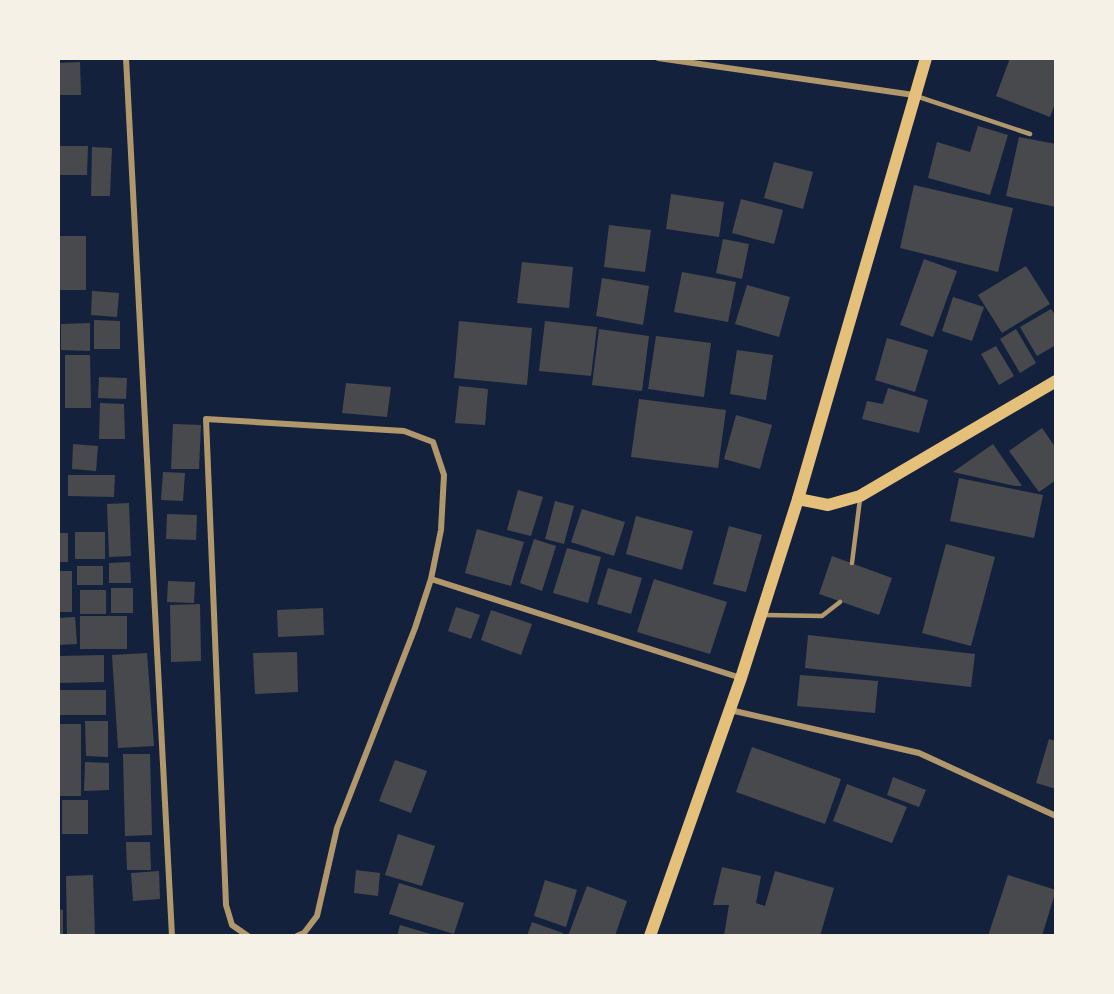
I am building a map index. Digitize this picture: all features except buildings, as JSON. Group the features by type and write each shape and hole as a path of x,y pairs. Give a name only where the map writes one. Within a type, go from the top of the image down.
{"main road":[{"path":"650,936 741,678 798,499 926,58"},
{"path":"798,499 828,505 860,496 1056,381"}],"street":[{"path":"126,58 172,936"},
{"path":"658,58 914,95"},
{"path":"248,936 232,926 226,905 206,419 404,431 433,442 444,475 441,530 431,579 416,628 337,828 316,916 304,933 297,936"},
{"path":"431,579 741,678"},
{"path":"729,710 919,753 1056,816"}],"lane":[{"path":"914,95 1030,134"},
{"path":"852,563 860,496"},
{"path":"761,615 822,616 840,602"}]}
